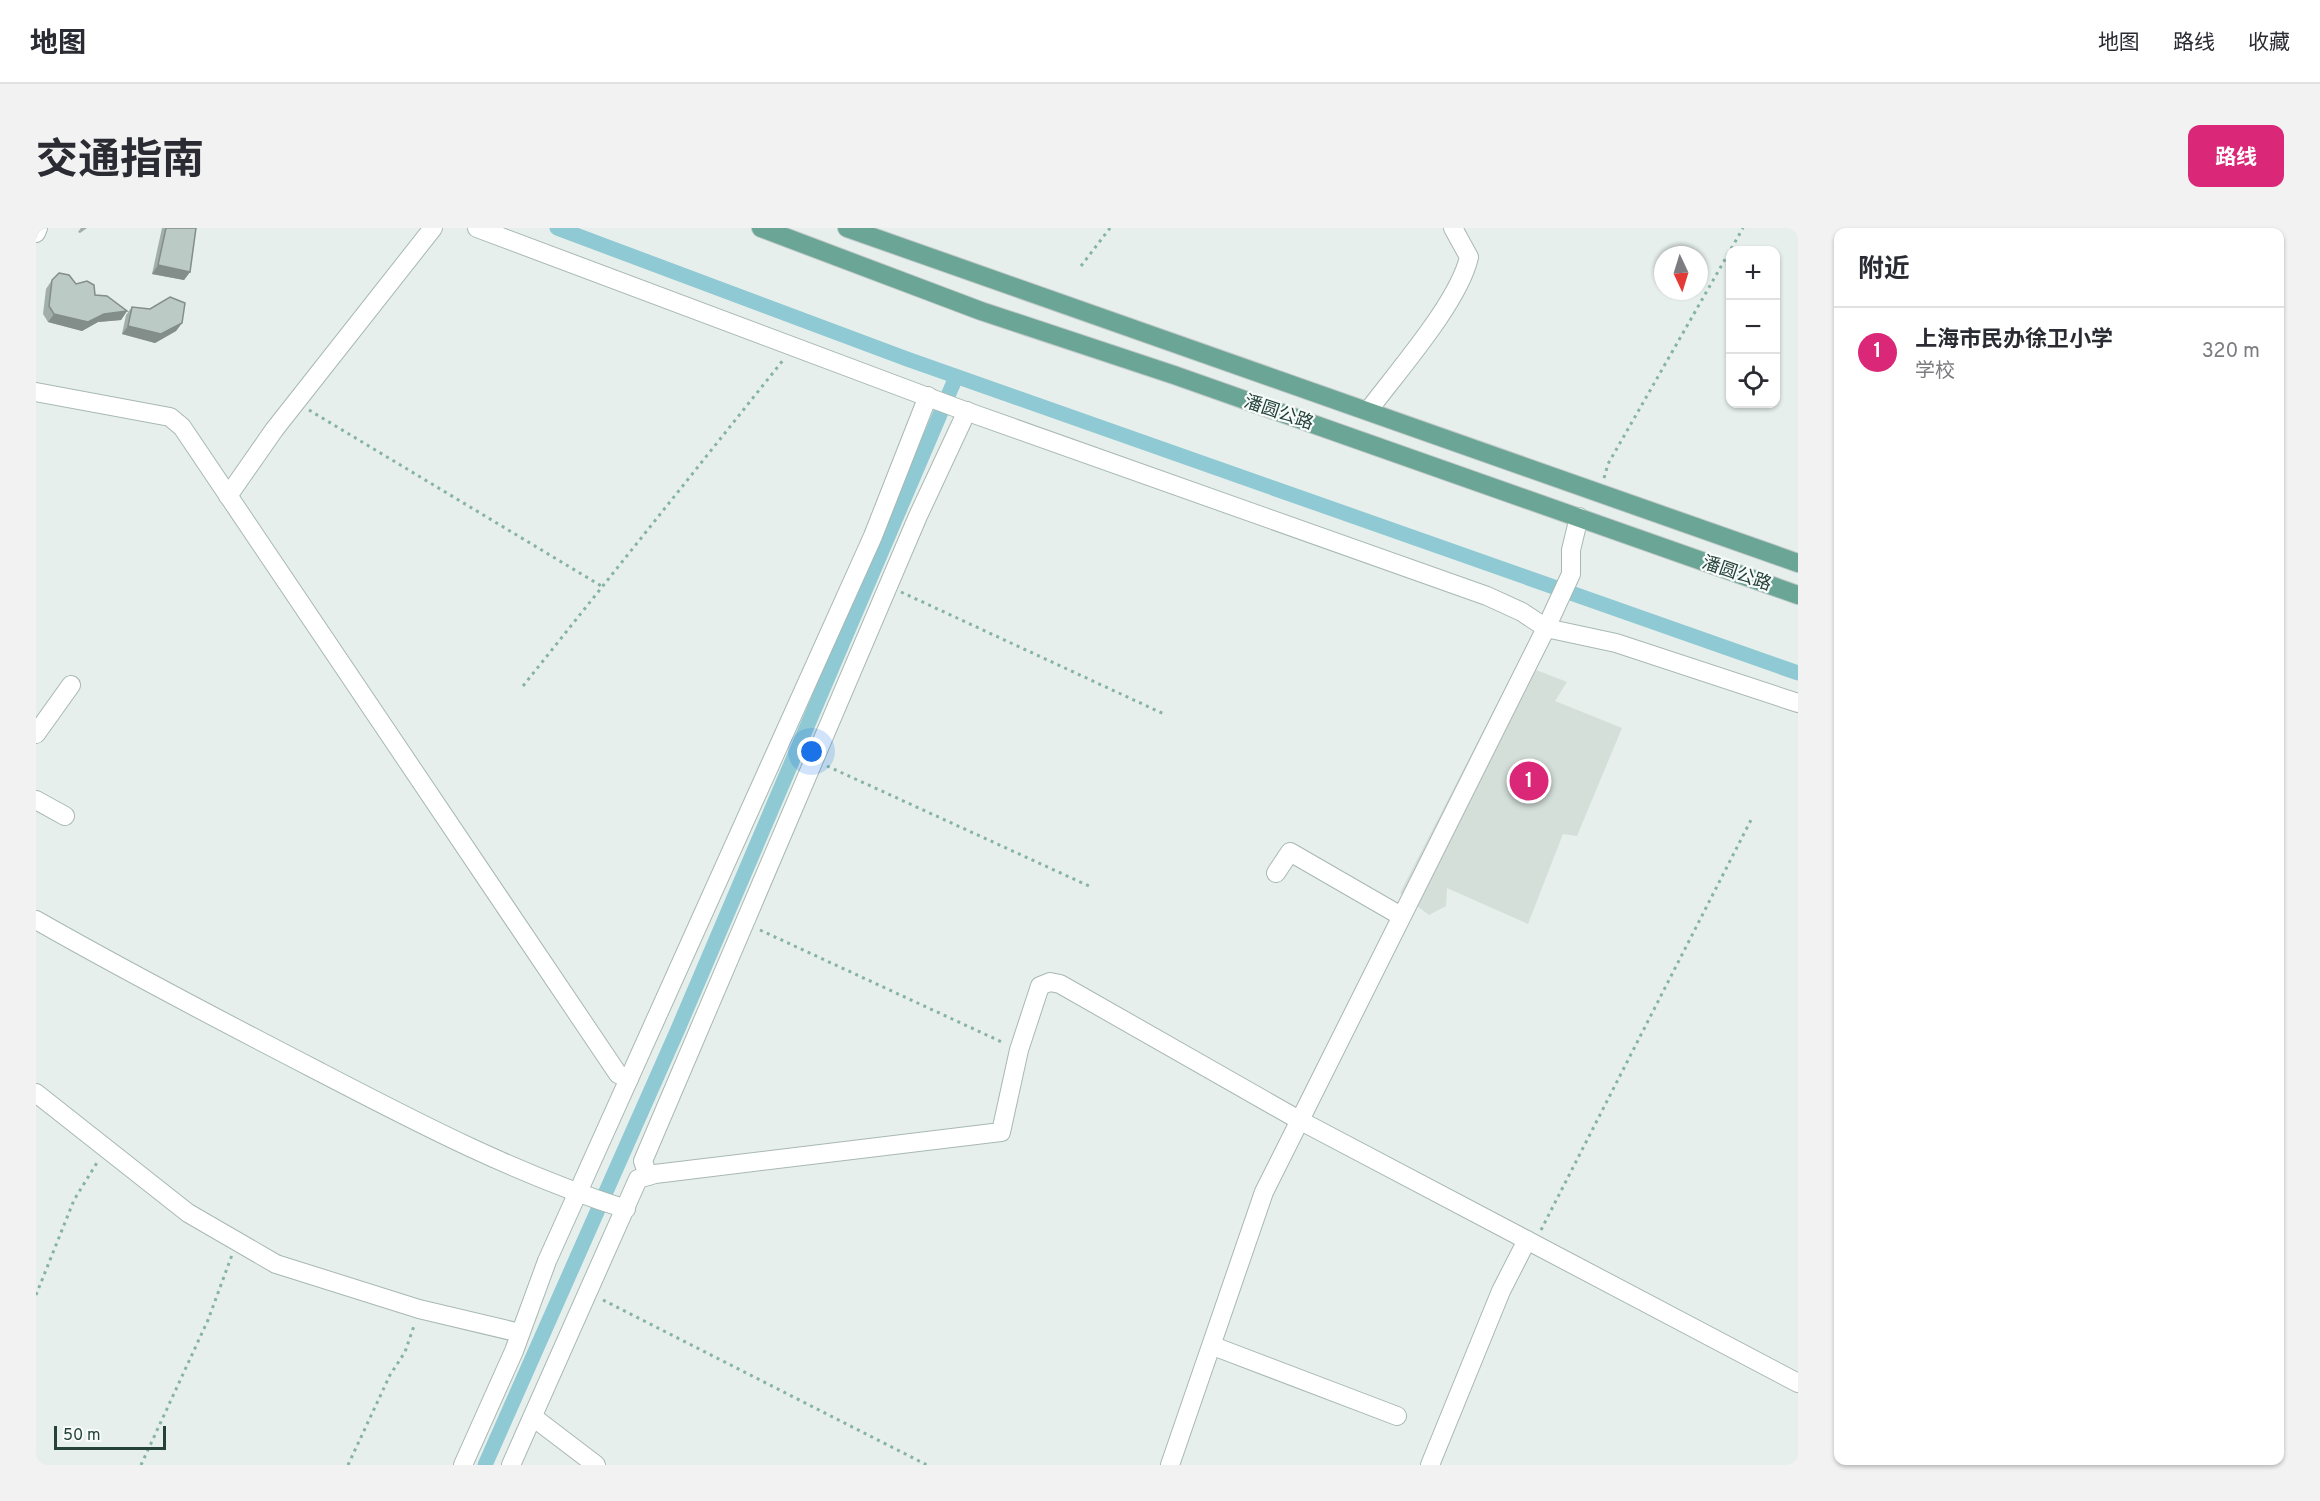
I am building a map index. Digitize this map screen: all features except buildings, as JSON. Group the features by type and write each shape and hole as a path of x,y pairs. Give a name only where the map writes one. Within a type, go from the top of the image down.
{"main road":[{"name":"潘圆公路","path":"761,228 981,311 1174,375 1798,595"},
{"name":"潘圆公路","path":"847,228 1798,563"}],"street":[{"path":"36,233 38,228"},
{"path":"228,496 297,402 434,228"},
{"path":"477,228 962,410 1487,596 1548,623 1798,703"},
{"path":"1368,411 1421,341 1462,279 1468,257 1453,228"},
{"path":"36,393 170,417 182,427 618,1074 629,1080"},
{"path":"463,1465 582,1194 629,1080 873,536 931,398"},
{"path":"648,1176 643,1161 747,923 962,410"},
{"path":"1170,1465 1264,1192 1571,574 1571,549 1578,518"},
{"path":"36,734 70,685"},
{"path":"36,800 65,816"},
{"path":"1276,873 1290,852 1401,916"},
{"path":"36,920 128,973 466,1147 622,1208"},
{"path":"511,1465 589,1293 622,1208 638,1179 1001,1132 1019,1050 1041,986 1050,982 1060,984 1299,1120 1798,1383"},
{"path":"36,1093 105,1150 188,1213 276,1264 419,1309 520,1333"},
{"path":"1430,1465 1501,1291 1531,1241"},
{"path":"1212,1346 1397,1416"},
{"path":"533,1417 596,1465"}],"path":[{"path":"1082,266 1110,228"},
{"path":"1598,493 1608,464 1743,228"},
{"path":"523,686 794,347"},
{"path":"297,402 603,587"},
{"path":"889,586 1164,714"},
{"path":"815,761 1089,886"},
{"path":"1531,1241 1752,818"},
{"path":"747,923 1019,1050"},
{"path":"36,1295 74,1200 105,1150"},
{"path":"141,1465 208,1320 237,1243"},
{"path":"589,1293 927,1465"},
{"path":"348,1465 390,1375 405,1352 419,1309"}],"shaded area":[{"path":"1518,663 1567,682 1555,701 1622,728 1577,836 1563,834 1528,924 1447,888 1446,906 1429,915 1400,893"}],"waterway":[{"path":"557,228 907,359 1798,673"},
{"path":"485,1465 678,1029 956,377"}],"place":[{"name":"上海市民办徐卫小学","path":"1529,781"}]}
